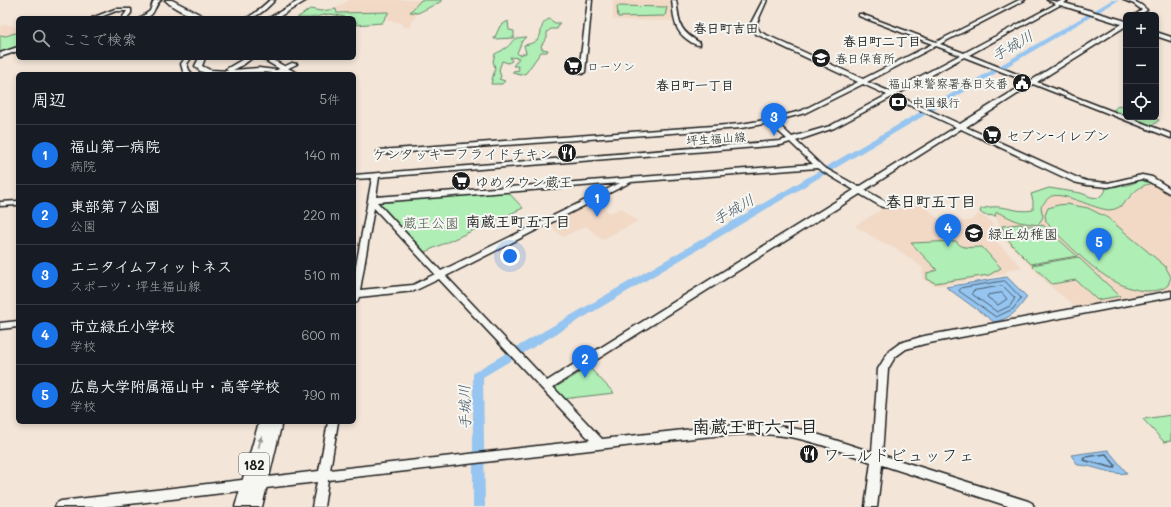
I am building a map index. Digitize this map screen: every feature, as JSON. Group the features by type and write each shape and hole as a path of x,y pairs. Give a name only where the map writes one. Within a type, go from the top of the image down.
{"highway":[{"path":"160,0 184,16"},
{"path":"167,0 177,9 189,16"},
{"path":"167,0 200,16"},
{"path":"270,16 298,0"},
{"path":"276,16 304,0"},
{"path":"282,16 304,0"},
{"path":"201,60 198,68 204,72"},
{"path":"203,60 201,63 202,67 213,71 232,68 246,60"},
{"path":"261,60 284,71"},
{"path":"267,60 284,71"},
{"path":"275,60 284,71"},
{"path":"233,72 259,70 284,71"},
{"name":"182","path":"255,507 254,485 265,424"},
{"name":"182","path":"242,507 254,485 275,424"}],"street":[{"path":"145,16 152,12 155,3 160,0"},
{"path":"253,16 273,0"},
{"path":"582,72 590,0"},
{"path":"674,0 678,29 684,36 698,44"},
{"path":"765,0 753,25 758,33 1081,181 1108,185 1142,177 1150,179 1171,192"},
{"path":"380,152 741,126 770,121 803,112 1024,0"},
{"path":"1049,0 1063,2 1092,14 1123,23"},
{"path":"1126,0 1136,3 1145,10 1142,12"},
{"name":"坪生福山線","path":"356,177 757,146 791,140 832,127 1063,2"},
{"path":"99,16 115,10 129,10 129,13 126,16"},
{"path":"861,15 1171,136"},
{"path":"546,387 1123,25"},
{"path":"1159,35 1171,39"},
{"path":"0,55 16,50"},
{"path":"186,72 184,64 187,60"},
{"path":"284,71 294,64"},
{"path":"770,121 822,169 885,205"},
{"path":"372,200 633,180 822,169"},
{"path":"356,285 376,176"},
{"path":"356,296 414,288 633,180"},
{"path":"372,200 507,347 600,444"},
{"path":"0,204 16,203"},
{"path":"871,507 883,369 892,354 903,346 924,340 1171,294"},
{"path":"0,326 16,324"},
{"path":"318,507 333,424"},
{"path":"61,507 600,444 737,429 762,428 784,430 804,435 1028,507"}],"shaded area":[{"path":"349,0 421,0 410,12 418,13 409,27 404,27 401,23 390,21 386,18 388,12 344,13 335,9"},
{"path":"613,0 673,0 676,21 613,20"},
{"path":"7,24 16,27 16,48 0,54 0,26"},
{"path":"1153,183 1171,194 1171,289 1075,307 1049,285 1003,238 995,214 997,212 1019,222 1043,217 1041,207 1050,196 1059,194 1110,210 1128,201 1141,187"},
{"path":"594,201 610,213 621,208 638,221 602,240 586,226 563,237 548,224"},
{"path":"907,204 922,204 942,222 970,221 979,214 988,219 993,225 996,241 1022,267 1009,270 1004,274 937,286 922,279 923,268 898,250 855,226 885,207"}],"green space":[{"path":"421,0 442,1 418,13 410,12"},
{"path":"617,6 667,7 665,16 618,17"},
{"path":"310,9 321,11 336,9 337,13 389,12 382,23 356,25 356,16 340,16 330,14 320,16 300,16"},
{"path":"549,19 555,23 560,23 557,29 551,29 547,32 547,37 541,46 542,49 548,50 547,52 541,52 526,73 521,75 513,73 513,71 519,70 518,66 513,66 519,58 510,57 512,61 508,63 502,61 499,70 501,77 499,79 505,81 502,84 491,84 495,68 493,61 495,54 507,47 517,38 526,37 522,41 517,53 519,55 526,53 524,45 537,40 542,25"},
{"path":"508,21 509,30 514,31 514,38 494,39 500,26"},
{"path":"16,33 16,47 0,54 0,35 6,36"},
{"path":"1119,105 1123,107 1123,116 1111,112"},
{"path":"1132,120 1159,120 1151,127"},
{"path":"1146,178 1153,183 1141,187 1119,207 1109,210 1095,207 1064,196 1052,196 1046,200 1041,207 1043,217 1038,225 1019,222 997,212 995,214 996,216 984,215 980,212 981,209 989,207 1002,207 1020,211 1033,210 1031,194 1049,188 1081,193 1098,198 1105,192 1106,187 1128,185"},
{"name":"蔵王公園","path":"507,191 523,208 425,252 378,202"},
{"path":"1067,204 1088,208 1108,218 1165,266 1171,277 1168,285 1160,290 1154,291 1131,288 1105,276 1082,258 1051,228 1046,221 1045,215 1048,208"},
{"path":"1019,224 1035,227 1043,225 1077,256 1031,264 1011,244 1006,237 1002,226"},
{"path":"956,241 964,247 982,247 1001,268 989,275 935,283 927,279 927,273 937,270 911,243"},
{"path":"1078,257 1120,296 1097,300 1076,280 1052,284 1032,265"},
{"path":"589,367 614,393 562,399 553,389"},
{"path":"1171,415 1171,441 1164,442 1143,419"}],"water":[{"path":"1007,277 1027,297 1014,313 994,322 946,287"},
{"path":"1108,450 1127,473 1121,474 1084,465 1078,465 1071,455"}],"waterway":[{"name":"手城川","path":"479,507 478,375 1116,0"}],"place":[{"name":"春日保育所","path":"821,58"},
{"name":"ローソン","path":"573,66"},
{"name":"福山東警察署春日交番","path":"1022,83"},
{"name":"中国銀行","path":"898,102"},
{"name":"セブン-イレブン","path":"992,135"},
{"name":"エニタイムフィットネス","path":"774,136"},
{"name":"ケンタッキーフライドチキン","path":"567,153"},
{"name":"ゆめタウン蔵王","path":"461,181"},
{"name":"福山第一病院","path":"597,217"},
{"name":"緑丘幼稚園","path":"974,233"},
{"name":"市立緑丘小学校","path":"948,247"},
{"name":"広島大学附属福山中・高等学校","path":"1099,261"},
{"name":"東部第７公園","path":"585,378"},
{"name":"ワールドビュッフェ","path":"809,454"}],"district":[{"name":"春日町吉田","path":"726,27"},
{"name":"春日町二丁目","path":"882,40"},
{"name":"春日町一丁目","path":"695,84"},
{"name":"春日町五丁目","path":"931,201"},
{"name":"南蔵王町五丁目","path":"518,221"},
{"name":"南蔵王町六丁目","path":"755,426"}]}
